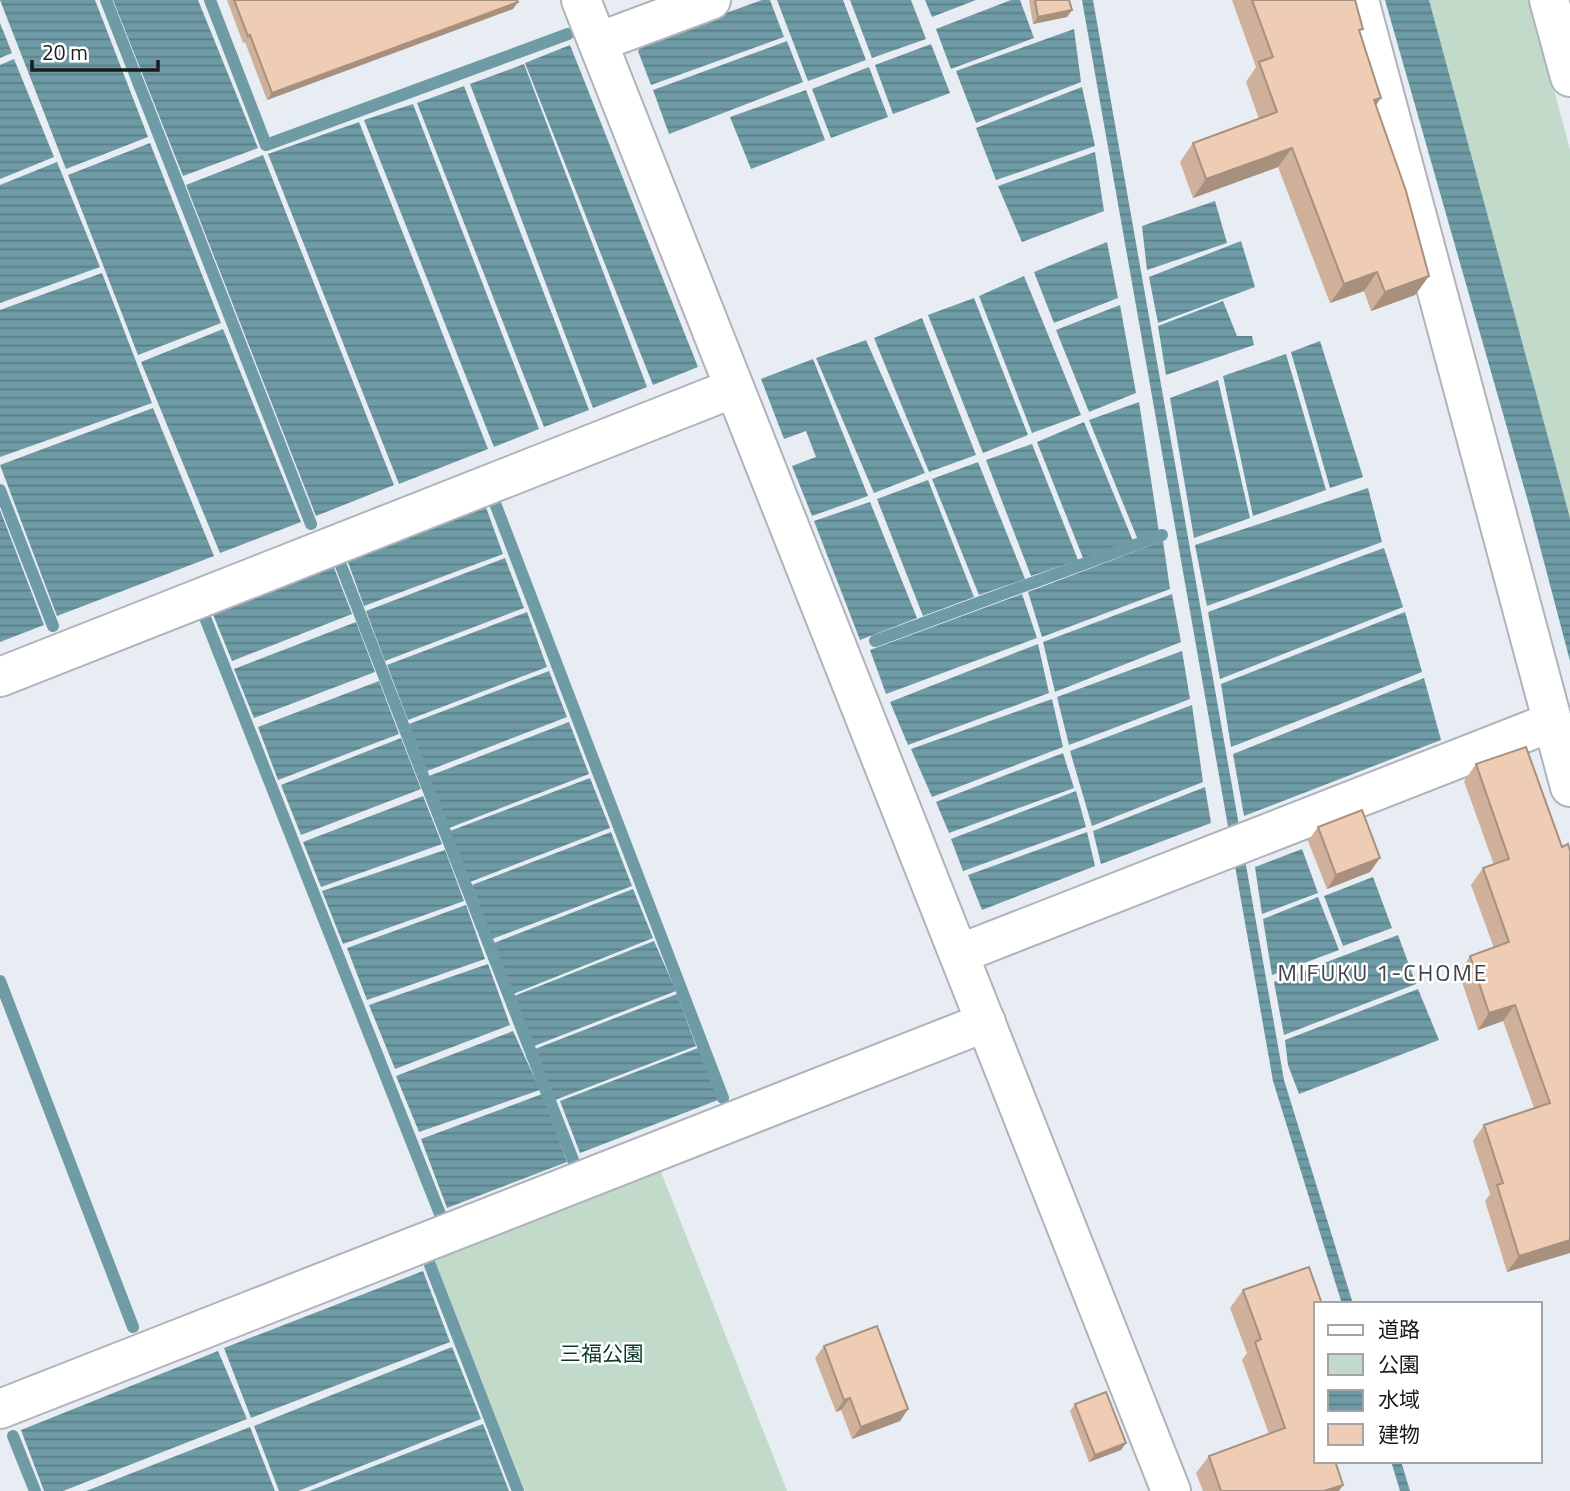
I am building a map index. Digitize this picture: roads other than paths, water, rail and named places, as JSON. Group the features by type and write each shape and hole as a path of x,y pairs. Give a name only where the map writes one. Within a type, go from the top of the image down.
{"street":[{"path":"581,0 1171,1491"},
{"path":"597,42 711,0"},
{"path":"1359,0 1570,787"},
{"path":"1549,0 1570,77"},
{"path":"0,677 734,388"},
{"path":"960,954 1552,722"},
{"path":"0,1409 986,1022"}],"water":[{"path":"0,0 95,0 148,137 66,169"},
{"path":"113,0 198,0 258,148 183,176"},
{"path":"762,0 770,0 784,37 651,85 638,51 643,43"},
{"path":"777,0 843,0 866,60 808,81"},
{"path":"850,0 911,0 926,39 872,58"},
{"path":"925,0 976,0 932,17"},
{"path":"1011,0 1020,0 1034,38 951,69 936,29"},
{"path":"1082,0 1093,0 1284,1080 1352,1302 1341,1302 1273,1081"},
{"path":"1385,0 1429,0 1570,518 1570,661 1529,505"},
{"path":"0,23 12,53 0,58"},
{"path":"1074,29 1081,82 976,123 956,71"},
{"path":"787,41 803,82 669,134 653,90"},
{"path":"931,44 950,93 893,114 875,65"},
{"path":"570,45 698,367 653,385 525,63"},
{"path":"14,59 54,157 0,179 0,65"},
{"path":"524,64 647,387 593,408 470,84"},
{"path":"869,67 888,117 831,138 812,89"},
{"path":"464,86 589,410 544,427 417,103"},
{"path":"1082,87 1095,146 996,180 976,128"},
{"path":"806,90 825,140 751,169 730,117"},
{"path":"413,104 539,429 494,447 364,120"},
{"path":"359,122 488,449 399,484 268,154"},
{"path":"150,143 221,323 138,355 68,175"},
{"path":"1095,152 1104,211 1022,242 998,186"},
{"path":"263,155 394,485 316,516 186,185"},
{"path":"57,162 100,267 0,303 0,185"},
{"path":"1215,201 1227,243 1147,270 1142,226"},
{"path":"1241,241 1255,287 1158,323 1149,277"},
{"path":"1107,242 1118,298 1054,323 1034,272"},
{"path":"102,273 152,403 0,457 0,310"},
{"path":"1024,276 1081,415 1032,433 979,296"},
{"path":"974,298 1028,435 983,453 928,315"},
{"path":"1223,301 1237,336 1252,336 1254,345 1166,375 1158,326"},
{"path":"1120,305 1136,393 1089,412 1056,330"},
{"path":"922,318 976,455 929,472 874,338"},
{"path":"223,329 301,522 220,553 141,362"},
{"path":"866,340 925,473 874,493 816,358"},
{"path":"1320,341 1363,477 1330,488 1291,352"},
{"path":"1286,354 1326,490 1253,516 1223,376"},
{"path":"813,359 868,496 812,516 792,466 816,457 806,431 784,439 761,379"},
{"path":"1218,380 1250,518 1194,538 1170,398"},
{"path":"1139,402 1159,532 1138,540 1089,420"},
{"path":"153,408 214,556 57,616 0,465"},
{"path":"1084,422 1133,541 1083,558 1037,442"},
{"path":"1032,444 1078,560 1031,576 986,460"},
{"path":"978,462 1025,579 979,595 932,479"},
{"path":"928,480 974,597 923,616 877,499"},
{"path":"1368,488 1382,542 1207,606 1195,545"},
{"path":"484,502 503,554 364,606 345,554"},
{"path":"870,502 917,618 860,640 814,521"},
{"path":"0,510 44,625 0,642"},
{"path":"1163,541 1170,589 1042,637 1028,592"},
{"path":"1384,548 1403,607 1220,679 1208,612"},
{"path":"505,558 524,608 385,661 366,611"},
{"path":"331,560 352,614 232,661 210,607"},
{"path":"1022,594 1037,638 886,694 870,650"},
{"path":"1172,594 1181,642 1055,692 1043,642"},
{"path":"527,612 547,667 408,720 387,665"},
{"path":"1405,612 1422,672 1231,747 1221,684"},
{"path":"356,622 375,672 254,718 234,669"},
{"path":"1038,644 1049,693 908,745 890,702"},
{"path":"1182,651 1190,699 1069,745 1057,697"},
{"path":"549,671 567,717 427,771 409,724"},
{"path":"1424,678 1441,740 1244,816 1233,754"},
{"path":"379,681 399,734 278,780 258,727"},
{"path":"1052,699 1063,747 932,797 911,749"},
{"path":"1192,705 1203,782 1092,826 1070,751"},
{"path":"569,722 589,774 449,828 429,776"},
{"path":"401,738 421,789 301,835 281,785"},
{"path":"1063,753 1074,788 949,833 936,802"},
{"path":"590,778 610,828 470,882 450,831"},
{"path":"1205,787 1211,823 1101,864 1093,831"},
{"path":"1076,791 1086,827 963,871 951,839"},
{"path":"423,796 442,844 321,887 303,842"},
{"path":"611,832 632,886 492,939 472,885"},
{"path":"1087,832 1095,866 982,910 968,875"},
{"path":"1302,849 1318,893 1262,914 1255,867"},
{"path":"445,850 464,901 343,944 322,891"},
{"path":"1373,877 1392,928 1343,946 1324,896"},
{"path":"633,889 653,938 513,994 494,943"},
{"path":"1318,897 1339,950 1272,975 1263,919"},
{"path":"466,905 485,959 367,1000 347,948"},
{"path":"1398,935 1416,984 1284,1035 1274,982"},
{"path":"654,941 676,991 534,1046 514,996"},
{"path":"488,964 510,1025 395,1069 369,1005"},
{"path":"1418,989 1439,1040 1299,1094 1288,1065 1285,1040"},
{"path":"677,994 696,1046 555,1100 535,1049"},
{"path":"513,1031 540,1090 419,1132 396,1076"},
{"path":"698,1048 718,1100 580,1153 560,1101"},
{"path":"542,1094 567,1162 447,1208 421,1139"},
{"path":"423,1271 450,1342 251,1418 224,1348"},
{"path":"452,1347 481,1419 298,1491 279,1491 254,1426"},
{"path":"218,1351 247,1419 63,1491 44,1491 21,1430"},
{"path":"483,1424 509,1491 309,1491"},
{"path":"250,1427 275,1491 86,1491"},
{"path":"1392,1463 1402,1463 1410,1491 1400,1491"}],"waterway":[{"path":"106,0 311,524"},
{"path":"210,0 266,145 568,34"},
{"path":"0,490 53,626"},
{"path":"493,498 723,1098"},
{"path":"875,641 1162,535"},
{"path":"338,558 573,1160"},
{"path":"202,610 440,1214"},
{"path":"0,981 133,1327"},
{"path":"430,1265 518,1491"},
{"path":"13,1436 35,1491"}],"district":[{"name":"MIFUKU 1-CHOME","path":"1383,972"}],"park label":[{"name":"三福公園","path":"602,1353"}]}
